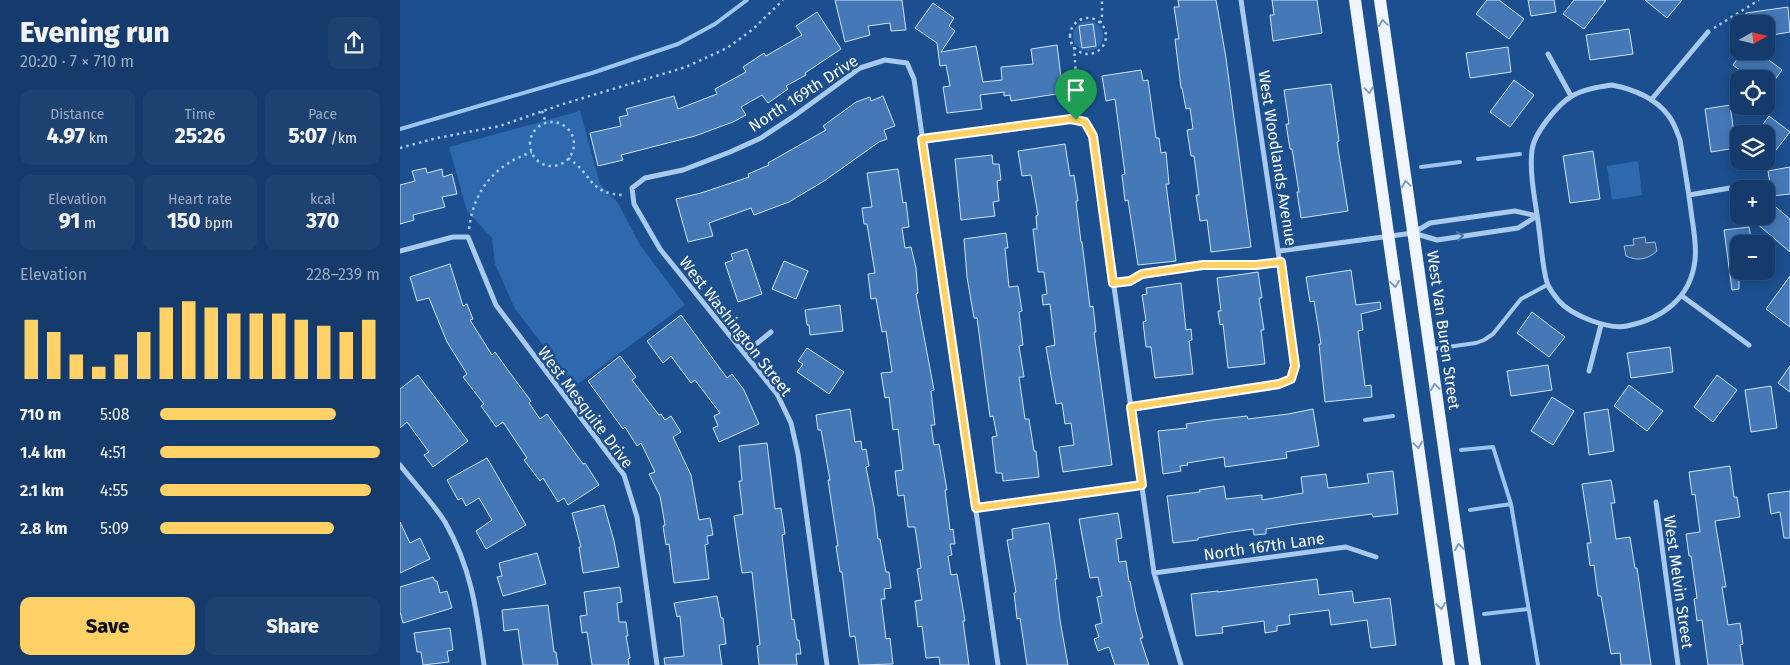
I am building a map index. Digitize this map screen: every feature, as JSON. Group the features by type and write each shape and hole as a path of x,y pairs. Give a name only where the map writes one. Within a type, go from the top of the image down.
{"main road":[{"path":"1355,0 1449,665"},
{"name":"West Van Buren Street","path":"1380,0 1476,665"}],"street":[{"name":"West Woodlands Avenue","path":"1131,407 1279,384 1291,379 1295,366 1242,0"},
{"path":"1651,100 1708,32"},
{"path":"1548,54 1571,96"},
{"name":"North 169th Drive","path":"632,188 645,178 683,170 760,138 860,68 885,60 906,63 914,79 922,139"},
{"path":"1612,85 1626,88 1651,100 1668,115 1680,140 1689,195 1696,259 1691,280 1682,296 1663,312 1644,323 1620,328 1601,325 1568,309 1559,301 1548,285 1531,170 1532,148 1538,133 1553,112 1571,96 1596,87 1612,85"},
{"path":"998,665 922,139 1071,119 1085,122 1093,136 1154,573 1180,665"},
{"name":"West Washington Street","path":"632,188 634,204 660,249 777,394 791,423 796,441 827,665"},
{"path":"1689,195 1730,188"},
{"path":"1279,252 1413,233 1430,224 1515,211 1537,216"},
{"path":"1413,233 1437,240 1518,228 1537,216"},
{"path":"400,251 454,237 468,236"},
{"name":"West Mesquite Drive","path":"468,236 496,305 624,475 637,517 657,665"},
{"path":"1682,296 1749,345"},
{"path":"1589,371 1601,325"},
{"path":"745,354 772,332"},
{"path":"400,465 444,522 466,569 476,602 484,665"},
{"path":"976,508 1142,485"},
{"name":"West Melvin Street","path":"1656,502 1678,665"},
{"name":"North 167th Lane","path":"1154,573 1346,547 1376,557"}],"lane":[{"path":"1430,350 1484,340 1493,334 1521,299 1548,285"}],"path":[{"path":"400,148 437,138 500,126 542,111 686,67 727,48 752,30 783,0"},
{"path":"1100,23 1102,20 1102,0"},
{"path":"1708,32 1759,0"},
{"path":"1074,47 1078,51 1090,54 1100,50 1104,45 1106,33 1100,23 1090,18 1078,21 1071,30 1070,36 1074,47 1078,104 1076,120"},
{"path":"542,111 546,123"},
{"path":"556,122 563,124 572,134 573,148 568,158 561,163 548,165 541,162 532,152 530,146 533,132 537,127 546,123 556,122"},
{"path":"468,236 474,208 488,178 512,160 532,152"},
{"path":"568,158 579,166 595,187 601,191 633,195"},
{"path":"1113,283 1130,281 1142,274 1203,265 1256,265 1281,262"}],"shaded area":[{"path":"1088,21 1094,22 1102,30 1102,42 1094,50 1088,51 1082,50 1074,42 1073,36 1074,30 1082,22"},
{"path":"580,111 600,184 618,203 640,245 685,305 575,386 515,309 495,264 492,238 467,211 449,147"},
{"path":"1638,161 1642,195 1612,200 1607,166"},
{"path":"1645,237 1646,243 1655,242 1657,251 1642,259 1626,256 1624,246 1634,245 1633,239"}],"building":[{"path":"835,0 902,0 906,30 891,31 890,23 868,26 870,35 845,42"},
{"path":"1178,0 1216,0 1226,58 1251,247 1211,252 1207,220 1200,221 1196,195 1199,195 1194,156 1191,156 1187,130 1193,129 1190,108 1186,109 1181,88 1175,39 1179,39 1174,7 1179,7"},
{"path":"1272,0 1317,0 1322,33 1273,41 1270,15 1274,15"},
{"path":"1487,0 1499,0 1524,19 1509,39 1476,14"},
{"path":"1528,0 1554,0 1556,12 1531,16"},
{"path":"1574,0 1606,0 1584,29 1563,14"},
{"path":"1645,0 1682,0 1667,18"},
{"path":"933,3 954,18 949,26 955,31 941,52 976,46 983,82 1002,80 1001,67 1033,64 1031,49 1057,45 1063,93 1011,101 1010,95 1004,96 1004,92 980,95 982,109 947,113 943,87 950,86 946,65 940,66 937,43 915,28"},
{"path":"1788,7 1790,32 1775,34 1775,15 1746,15 1746,13"},
{"path":"817,12 841,49 805,73 806,75 786,86 788,89 768,103 762,95 741,107 746,115 733,122 695,136 621,155 623,160 598,166 590,133 621,126 619,117 628,115 626,109 674,96 678,109 717,94 715,89 746,72 743,67 764,53 766,56 802,35 796,26"},
{"path":"1093,24 1096,46 1082,48 1079,26"},
{"path":"1629,29 1633,54 1590,60 1586,35"},
{"path":"1508,47 1511,72 1470,78 1466,53"},
{"path":"1737,60 1769,60 1782,70 1775,80 1775,70 1739,70 1733,65"},
{"path":"1141,70 1143,81 1148,80 1156,138 1159,138 1161,153 1166,152 1169,184 1166,184 1176,261 1138,265 1128,200 1125,201 1122,175 1125,174 1115,99 1106,101 1102,76"},
{"path":"1514,80 1534,95 1510,127 1490,112"},
{"path":"1331,84 1339,141 1337,142 1348,211 1301,218 1297,192 1299,192 1286,124 1289,124 1284,90"},
{"path":"883,96 895,126 884,130 887,139 879,142 824,181 789,202 754,215 751,208 709,223 713,236 688,242 676,199 749,177 748,174 769,165 768,163 826,130 823,126 856,102 870,97 871,101"},
{"path":"1730,105 1733,125 1730,125 1730,149 1711,152 1705,109"},
{"path":"1769,116 1790,132 1775,151 1775,125 1762,125"},
{"path":"1065,144 1070,176 1074,175 1078,201 1076,201 1081,242 1090,307 1093,306 1096,332 1094,332 1112,465 1063,472 1059,447 1074,445 1071,423 1065,424 1062,403 1056,404 1046,347 1055,345 1050,304 1043,305 1042,295 1047,294 1044,272 1038,272 1033,229 1037,229 1036,216 1038,215 1031,175 1022,176 1018,151"},
{"path":"1593,151 1600,199 1570,203 1563,156"},
{"path":"992,155 993,164 999,164 1001,180 997,181 999,201 993,202 995,216 961,220 955,159"},
{"path":"1790,167 1790,194 1775,196 1775,180 1769,180 1768,171"},
{"path":"426,168 427,173 442,169 443,177 452,174 457,194 442,197 445,207 413,215 414,220 400,224 400,185 415,181 412,171"},
{"path":"898,169 903,203 906,202 909,227 902,228 905,248 911,247 916,268 918,293 916,294 934,390 931,391 935,425 931,425 934,445 939,444 947,490 945,490 950,530 953,529 955,544 950,544 952,555 948,556 951,575 957,574 965,621 963,621 969,665 940,665 939,657 926,658 922,626 918,627 915,601 922,600 917,569 921,568 915,527 908,527 904,495 898,496 895,471 903,470 898,429 893,430 889,397 885,398 881,373 892,372 886,331 882,332 876,298 871,299 868,274 875,273 867,224 864,224 862,208 872,207 867,173"},
{"path":"1775,206 1790,219 1790,252 1775,239 1775,235 1770,235 1758,225 1775,225"},
{"path":"1749,227 1750,235 1730,235 1730,275 1724,230"},
{"path":"1006,233 1008,248 1005,248 1009,287 1018,286 1022,311 1019,312 1023,345 1019,346 1024,377 1019,377 1025,419 1029,419 1039,477 1003,481 1002,473 996,473 992,437 997,436 993,416 990,417 977,318 974,318 967,277 964,239"},
{"path":"747,249 762,294 738,302 725,263 733,260 731,254"},
{"path":"784,261 808,271 796,299 772,289"},
{"path":"450,264 463,306 467,304 473,319 470,320 492,355 495,352 531,401 529,403 540,419 547,414 583,464 585,463 599,485 568,505 564,498 558,502 543,478 540,481 524,460 527,458 503,422 496,427 481,406 484,404 463,377 467,374 447,342 429,298 417,301 410,277"},
{"path":"1351,270 1356,305 1380,302 1381,309 1361,314 1363,330 1358,331 1365,386 1371,385 1372,397 1325,402 1319,344 1321,344 1314,301 1310,302 1306,277"},
{"path":"1258,272 1262,298 1259,298 1264,330 1261,330 1265,364 1228,368 1223,324 1220,325 1218,311 1221,311 1217,278"},
{"path":"1790,276 1790,327 1766,309"},
{"path":"1731,280 1739,280 1739,289 1732,290"},
{"path":"1181,283 1186,330 1191,329 1192,340 1189,341 1193,374 1155,378 1151,347 1146,347 1143,322 1146,321 1142,295 1147,294 1146,288"},
{"path":"840,305 843,331 810,335 805,310"},
{"path":"1532,312 1565,337 1549,357 1517,333"},
{"path":"681,315 727,378 732,374 744,390 759,424 719,442 713,428 718,426 714,416 720,413 695,380 691,383 671,356 663,363 647,341"},
{"path":"1670,347 1673,372 1631,378 1627,353"},
{"path":"807,348 844,372 829,394 797,372 803,364 798,361"},
{"path":"620,356 636,377 632,380 659,415 661,414 665,420 671,416 681,432 673,437 691,475 699,520 710,518 713,535 707,536 708,544 705,545 709,579 674,583 669,544 666,545 660,496 649,474 655,472 641,443 637,446 625,427 623,429 588,381"},
{"path":"1548,365 1552,390 1511,396 1507,371"},
{"path":"1790,366 1790,392 1778,383"},
{"path":"418,375 468,441 433,467 424,455 429,452 407,422 400,428 400,389"},
{"path":"1717,375 1737,390 1713,422 1694,407"},
{"path":"1629,385 1663,411 1647,431 1614,406"},
{"path":"1771,386 1777,428 1751,432 1745,390"},
{"path":"1552,397 1574,411 1553,445 1531,431"},
{"path":"850,409 855,442 861,441 862,450 866,449 869,466 866,467 878,539 880,539 886,572 889,572 891,588 884,589 885,599 881,599 886,639 890,638 893,664 859,665 855,636 850,637 842,572 840,572 836,546 838,546 828,480 830,480 821,430 818,430 816,415"},
{"path":"1313,409 1319,446 1286,452 1287,458 1225,467 1224,457 1187,463 1188,465 1180,466 1181,471 1163,474 1158,431 1187,428 1186,424 1212,420 1247,416 1248,419"},
{"path":"1608,409 1614,451 1589,455 1584,413"},
{"path":"767,443 775,509 781,508 785,534 782,535 792,620 794,619 801,654 796,654 797,665 759,665 757,646 760,645 752,572 742,573 734,516 743,514 739,481 742,481 739,446"},
{"path":"487,458 526,525 486,549 476,531 492,520 479,498 466,506 462,498 458,500 447,480"},
{"path":"1730,466 1734,497 1737,497 1740,517 1715,521 1726,587 1722,587 1728,625 1740,623 1743,644 1740,645 1743,665 1708,665 1702,620 1697,621 1694,599 1697,598 1686,534 1700,532 1695,494 1692,495 1689,472"},
{"path":"1393,471 1398,514 1373,517 1372,514 1297,524 1266,529 1266,534 1254,535 1253,529 1173,543 1167,496 1200,492 1199,490 1224,486 1226,499 1262,495 1262,500 1303,493 1301,477 1326,474 1328,488 1369,483 1367,474"},
{"path":"1611,480 1615,503 1611,503 1616,539 1630,537 1635,568 1637,568 1651,665 1621,665 1620,653 1611,654 1601,596 1598,596 1594,565 1590,566 1587,543 1591,543 1582,484"},
{"path":"1790,491 1790,538 1784,538 1780,512 1771,514 1768,494"},
{"path":"604,505 619,567 583,573 579,547 581,547 572,513"},
{"path":"1118,513 1122,538 1116,539 1119,562 1126,561 1129,582 1143,638 1140,638 1149,665 1115,665 1109,647 1098,651 1094,639 1099,637 1095,625 1102,623 1097,597 1102,596 1098,577 1090,578 1079,519"},
{"path":"400,522 410,543 420,538 430,559 400,573"},
{"path":"1049,523 1057,579 1055,579 1060,620 1068,665 1027,665 1020,618 1017,619 1014,593 1016,592 1007,540 1013,539 1012,529"},
{"path":"537,553 546,584 503,596 497,577 502,576 499,563"},
{"path":"433,577 437,581 440,593 447,591 452,608 403,623 400,612 400,587"},
{"path":"1317,579 1319,595 1352,591 1354,603 1390,598 1396,645 1371,648 1367,620 1331,625 1329,610 1289,615 1290,624 1277,626 1277,631 1265,633 1264,621 1222,627 1223,633 1196,636 1191,594"},
{"path":"620,587 622,602 617,603 619,622 626,622 629,665 592,665 587,632 582,633 580,616 587,615 584,592"},
{"path":"717,596 721,618 723,618 726,644 719,645 722,665 665,665 664,658 684,656 680,616 677,617 674,603"},
{"path":"548,605 554,652 556,652 558,665 523,665 518,629 504,631 502,610"},
{"path":"450,628 453,650 447,651 449,662 423,665 421,652 417,652 414,633"}],"waterway":[{"path":"400,129 592,73 678,44 715,24 747,0"},
{"path":"1478,159 1520,154"},
{"path":"1421,167 1460,162"},
{"path":"1365,420 1393,416"},
{"path":"1461,450 1493,447 1511,504 1538,665"},
{"path":"1470,510 1511,504"},
{"path":"1484,614 1528,609"}],"route":[{"path":"1071,119 1076,120 1085,122 1093,136 1113,283 1130,281 1142,274 1203,265 1256,265 1281,262 1295,366 1291,379 1279,384 1131,407 1142,485 976,508 922,139 1071,119"}]}
